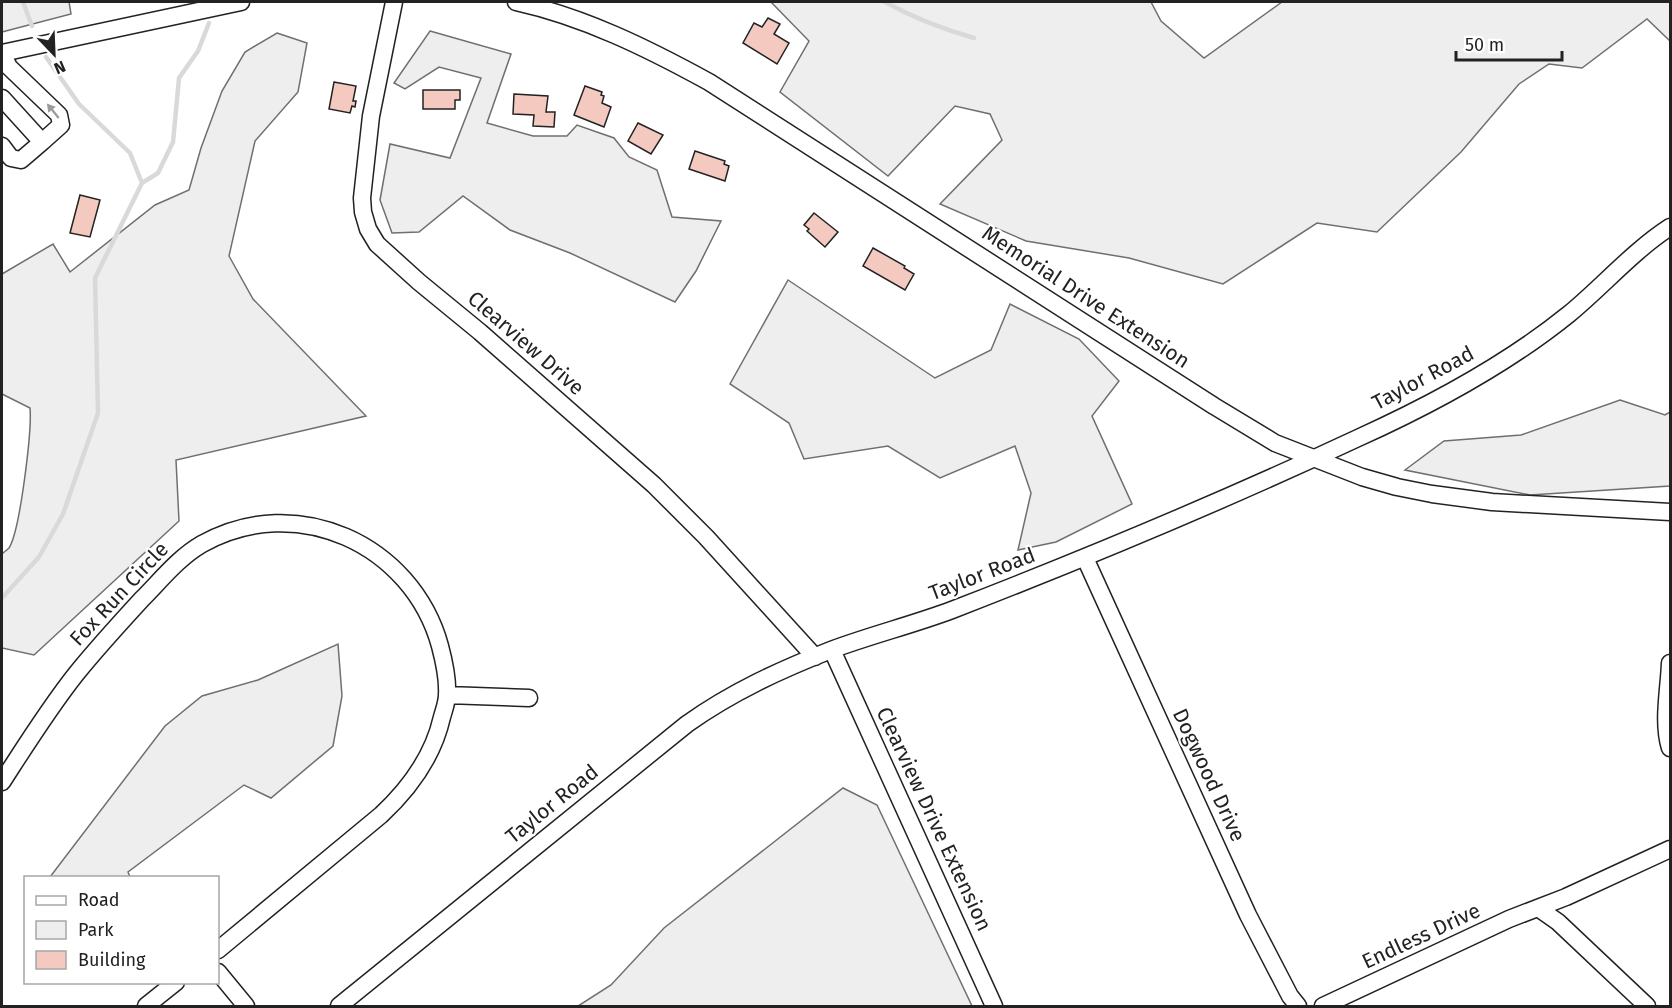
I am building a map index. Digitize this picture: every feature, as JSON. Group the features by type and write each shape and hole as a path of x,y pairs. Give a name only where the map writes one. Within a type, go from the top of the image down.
{"street":[{"path":"2,146 11,158 21,160 61,125 59,115 9,67 2,53 241,2"},
{"name":"Clearview Drive","path":"394,2 371,116 362,198 368,229 377,244 654,485 706,537 815,657"},
{"name":"Memorial Drive Extension","path":"516,2 597,27 655,53 708,82 1214,406 1275,442 1362,477 1432,494 1492,502 1671,512"},
{"path":"2,98 42,142"},
{"name":"Taylor Road","path":"339,1006 687,724 743,688 832,650 949,611 1084,558 1360,438 1517,352 1571,312 1643,248 1671,227"},
{"name":"Fox Run Circle","path":"2,782 50,709 102,643 171,569 190,552 206,542 229,532 275,523 317,527 358,542 392,565 406,579 429,613 443,655 447,695 440,727 432,748 418,774 399,798 219,949"},
{"name":"Dogwood Drive","path":"1084,558 1248,915 1290,996 1298,1006"},
{"name":"Clearview Drive Extension","path":"832,650 994,1006"},
{"path":"1671,663 1668,729 1671,748"},
{"path":"447,695 529,698"},
{"name":"Endless Drive","path":"1323,1006 1509,919 1671,849"},
{"path":"1538,908 1558,922 1647,1006"},
{"path":"219,973 246,1006"},
{"path":"146,1006 174,984"}],"green space":[{"path":"2,2 69,2 71,14 2,32"},
{"path":"771,2 1151,2 1161,21 1204,58 1282,2 1670,2 1670,41 1647,19 1582,68 1549,64 1519,84 1461,152 1377,232 1317,223 1223,284 1129,258 1026,241 940,204 1002,140 990,114 955,106 888,176 780,92 809,41"},
{"path":"430,31 511,54 487,123 533,136 567,136 577,125 614,138 629,157 657,170 672,217 721,221 696,271 675,302 570,253 510,230 463,196 419,232 392,233 380,200 390,144 450,158 481,78 439,67 405,89 394,83"},
{"path":"277,33 307,43 298,92 255,141 229,256 253,299 366,416 176,460 179,521 34,655 2,648 2,554 9,548 17,522 27,458 30,408 2,394 2,274 53,244 70,272 155,205 189,190 201,148 222,91 245,52"},
{"path":"788,280 935,378 991,350 1010,304 1079,339 1119,381 1092,416 1132,504 1056,542 1018,550 1031,493 1015,446 940,478 888,446 804,459 789,423 730,384"},
{"path":"1620,400 1665,415 1670,412 1670,486 1530,495 1405,470 1444,441 1521,435"},
{"path":"338,644 342,696 333,746 271,798 244,785 128,872 130,876 51,876 165,726 202,696 258,680"},
{"path":"843,788 877,805 972,1006 578,1006 611,985 664,928"}],"building":[{"path":"768,18 780,24 774,34 789,43 777,64 743,43 754,23 762,27"},
{"path":"334,82 356,86 353,101 356,101 355,107 352,106 350,113 329,109"},
{"path":"585,86 602,92 601,95 604,96 602,103 611,107 604,127 574,115"},
{"path":"423,90 460,90 460,100 455,100 455,109 423,109"},
{"path":"514,94 548,96 546,112 555,112 554,127 533,126 534,115 513,114"},
{"path":"638,123 663,135 651,154 628,141"},
{"path":"695,151 725,161 724,164 729,166 725,181 689,169"},
{"path":"80,195 100,200 90,237 70,233"},
{"path":"814,213 838,232 825,247 807,231 809,229 804,225"},
{"path":"873,248 905,266 904,268 914,274 905,290 863,266"}],"waterway":[{"path":"23,2 32,26"},
{"path":"885,2 928,23 974,38"},
{"path":"2,598 39,557 63,514 98,413 95,278 142,183 158,173 173,142 179,78 198,51 209,23"},
{"path":"46,57 79,104 130,153 142,183"}]}
